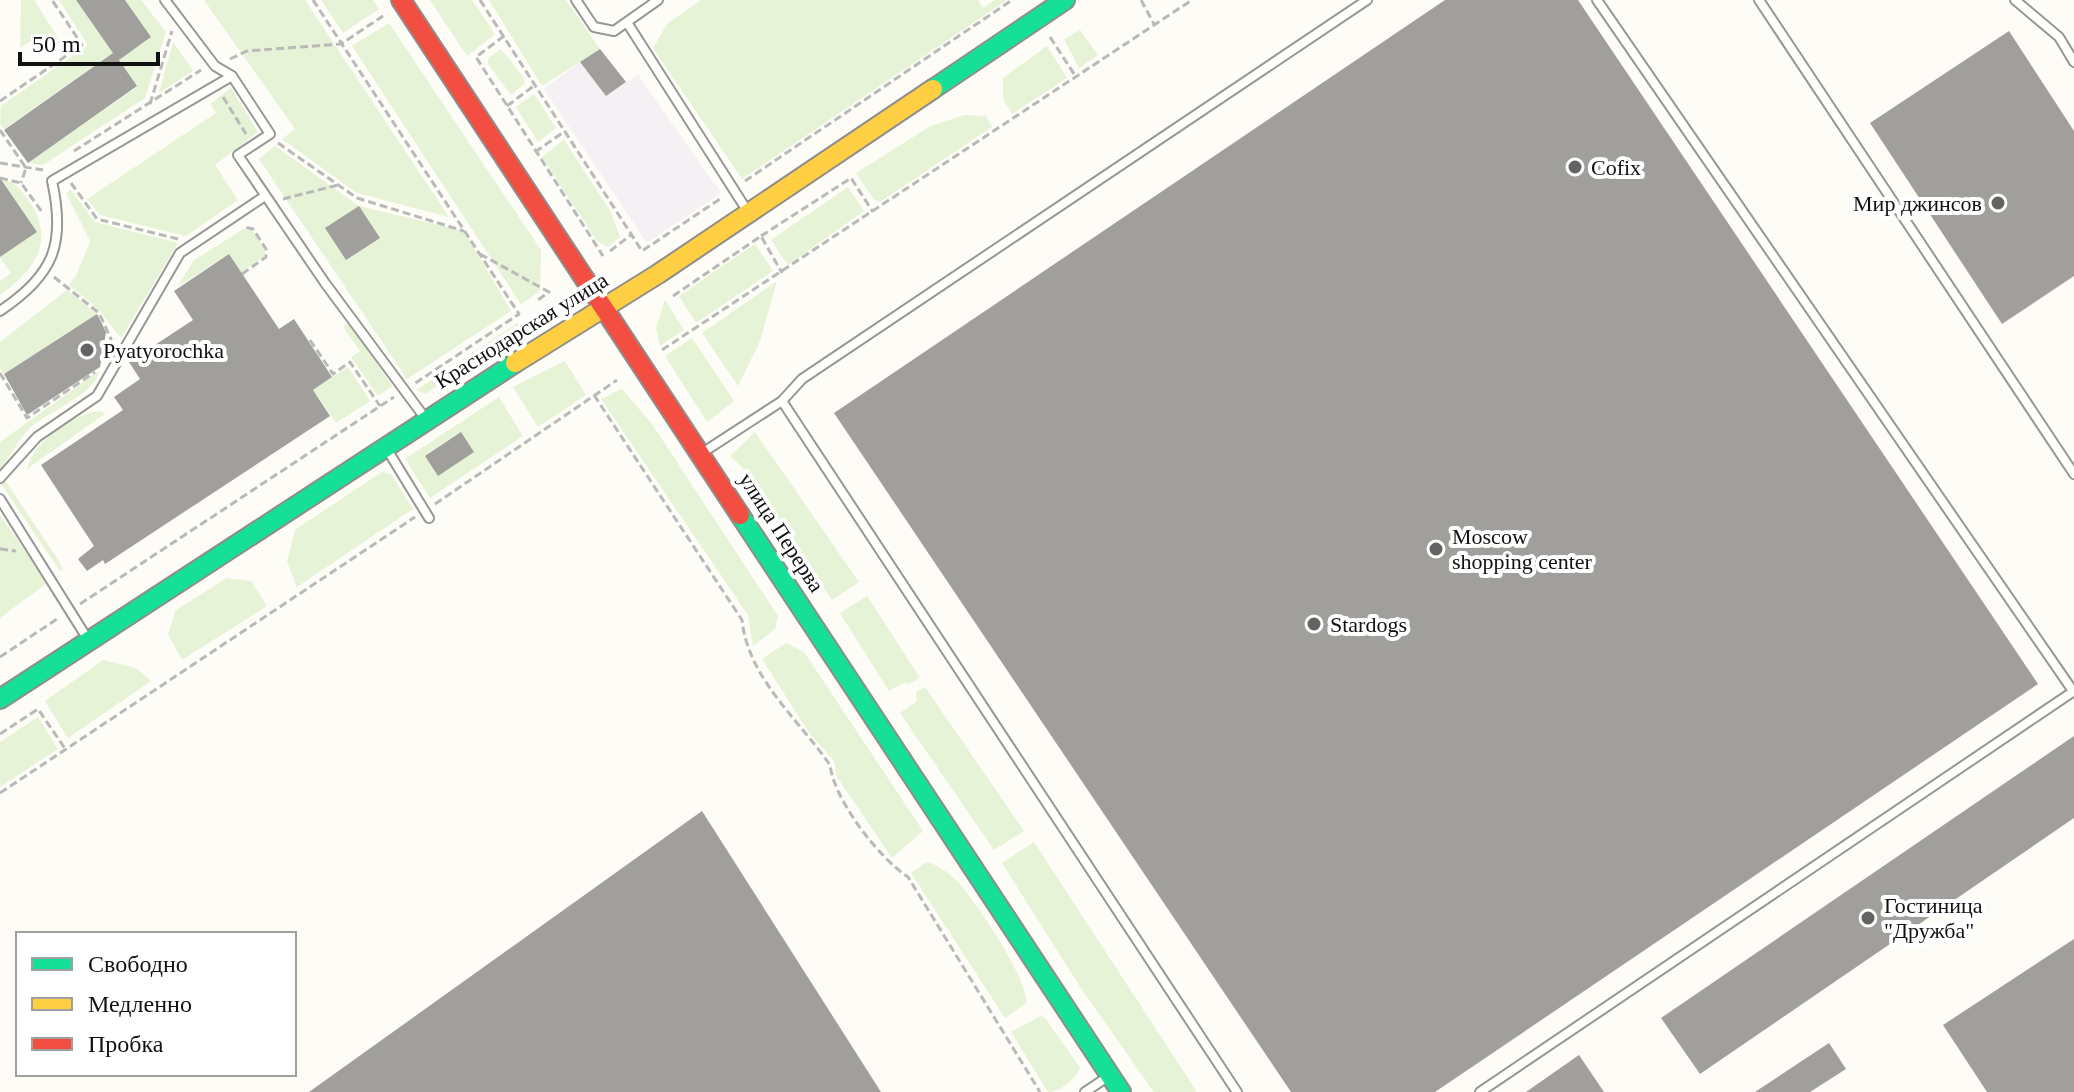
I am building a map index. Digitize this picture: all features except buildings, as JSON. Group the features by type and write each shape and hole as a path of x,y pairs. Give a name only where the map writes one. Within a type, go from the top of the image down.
{"street":[{"name":"улица Перерва","path":"401,0 604,305 639,366 701,454 1121,1092"},
{"name":"Краснодарская улица","path":"0,699 426,418 749,212 1065,0"}],"lane":[{"path":"165,0 215,66 232,76 270,134 238,155 426,418"},
{"path":"576,0 594,27 614,31 658,0"},
{"path":"701,454 782,401 802,379 1367,0"},
{"path":"1480,1092 2074,691 1597,0"},
{"path":"1759,0 2074,474"},
{"path":"2015,0 2059,37 2074,62"},
{"path":"628,24 749,212"},
{"path":"0,311 31,288 46,271 56,249 60,221 52,181 212,84 232,76"},
{"path":"0,478 37,437 97,396 180,253 265,196"},
{"path":"782,401 1237,1092"},
{"path":"385,445 427,514"},
{"path":"0,499 90,642"},
{"path":"1085,1092 1110,1075"}],"path":[{"path":"0,101 82,45 52,0"},
{"path":"0,657 519,314 313,0"},
{"path":"480,0 642,251 1012,0"},
{"path":"1141,0 1154,24"},
{"path":"662,350 1192,0"},
{"path":"215,66 247,51 341,44 383,16"},
{"path":"164,21 179,41"},
{"path":"150,104 172,31"},
{"path":"504,36 476,57 603,256"},
{"path":"1050,37 1076,77"},
{"path":"194,61 249,139 270,134 280,145 357,198 464,231"},
{"path":"69,154 202,71"},
{"path":"507,106 535,85"},
{"path":"0,130 26,168"},
{"path":"534,152 565,131"},
{"path":"0,163 43,170"},
{"path":"21,183 26,168"},
{"path":"0,178 21,183 45,216"},
{"path":"673,296 851,178 873,213"},
{"path":"52,181 70,183 97,219 196,243"},
{"path":"235,229 253,229 266,249 266,257 242,274"},
{"path":"610,251 631,235"},
{"path":"761,236 782,273"},
{"path":"479,253 549,292 535,302"},
{"path":"46,271 99,313 111,339 107,354"},
{"path":"310,340 333,374 350,362 380,406"},
{"path":"0,373 27,418 102,367"},
{"path":"0,793 427,514 617,380"},
{"path":"594,395 742,620 745,645 762,675 830,765 832,783 886,862 908,877 1040,1092"},
{"path":"0,734 38,709 66,750"}],"shaded area":[{"path":"580,62 606,96 638,75 721,193 647,243 544,89"}],"green space":[{"path":"21,0 34,0 61,43 46,51 37,37 20,48"},
{"path":"59,0 76,0 113,53 4,129 0,124 1,106 88,45"},
{"path":"125,0 141,0 166,32 145,98 43,165 28,163 137,87 119,60 151,37"},
{"path":"204,0 305,0 449,217 357,193 282,139 295,129"},
{"path":"321,0 373,0 379,9 343,33"},
{"path":"430,0 472,0 495,34 467,56"},
{"path":"489,0 566,0 600,49 542,86"},
{"path":"701,0 978,0 983,8 995,0 1007,0 742,179 653,48 667,24"},
{"path":"389,23 541,250 540,291 521,304 352,46"},
{"path":"1080,30 1098,55 1079,68 1064,39"},
{"path":"173,42 193,71 159,93"},
{"path":"1047,46 1067,78 1012,114 1003,99 1003,78"},
{"path":"501,49 525,79 524,84 511,95 488,64 488,58"},
{"path":"231,88 258,132 215,165 238,200 186,236 100,215 87,199 216,113 210,104"},
{"path":"534,94 556,128 538,142 516,107"},
{"path":"964,115 986,116 992,127 880,202 874,200 856,173 931,126"},
{"path":"564,140 611,212 620,237 608,247 597,241 542,157"},
{"path":"275,146 359,206 464,231 511,311 407,379 259,159"},
{"path":"0,180 14,184 29,201 37,215 41,242 32,265 0,295 0,281 11,273 0,257 37,232"},
{"path":"848,187 864,211 788,265 771,240"},
{"path":"71,190 95,222 178,243 121,338 100,311 69,285 77,274 90,241 66,193"},
{"path":"245,228 252,230 265,250 265,256 241,272 229,254 177,287 194,260"},
{"path":"755,244 773,271 696,323 679,296"},
{"path":"777,281 760,341 738,386 702,333"},
{"path":"67,290 97,314 4,374 0,368 0,342"},
{"path":"665,300 684,330 660,346 656,328"},
{"path":"349,323 392,386 378,396 351,357 360,351 343,327"},
{"path":"517,323 522,332 425,394 416,390"},
{"path":"692,338 734,401 707,422 665,356"},
{"path":"565,361 586,395 538,427 513,387"},
{"path":"348,367 370,401 336,423 313,390"},
{"path":"99,371 96,379 80,395 30,428 0,470 0,442"},
{"path":"622,389 652,424 778,616 775,629 753,646 748,615 601,399"},
{"path":"499,397 523,436 430,498 405,459"},
{"path":"99,411 106,413 27,469 37,449 55,431 77,418"},
{"path":"755,432 859,582 832,600 744,469 730,456"},
{"path":"382,472 391,474 413,509 297,587 287,562 295,530"},
{"path":"5,480 57,558 63,569 60,571 1,484"},
{"path":"0,515 47,583 0,618"},
{"path":"227,578 251,581 267,606 182,660 168,634 176,610"},
{"path":"867,596 920,678 889,691 840,613"},
{"path":"786,643 804,652 923,831 892,858 837,777 834,761 810,734 762,659"},
{"path":"103,660 136,668 151,681 68,738 45,701"},
{"path":"925,687 1024,831 994,850 900,713 917,701 916,692"},
{"path":"38,717 58,749 0,787 0,742"},
{"path":"1034,842 1197,1092 1154,1092 1082,990 1002,863"},
{"path":"927,862 946,872 963,888 991,927 1020,978 1026,1003 1005,1018 911,873"},
{"path":"1041,1016 1080,1068 1067,1084 1048,1092 1011,1032"}],"traffic: fast":[{"path":"933,89 1065,0"},
{"path":"0,699 515,363"},
{"path":"740,515 1121,1092"}],"traffic: slow":[{"path":"515,363 658,274 933,89"}],"traffic: jam":[{"path":"401,0 740,515"}],"place":[{"name":"Cofix","path":"1575,167"},
{"name":"Мир джинсов","path":"1998,203"},
{"name":"Pyatyorochka","path":"87,350"},
{"name":"Moscow shopping center","path":"1436,549"},
{"name":"Stardogs","path":"1314,624"},
{"name":"Гостиница \"Дружба\"","path":"1868,918"}]}
